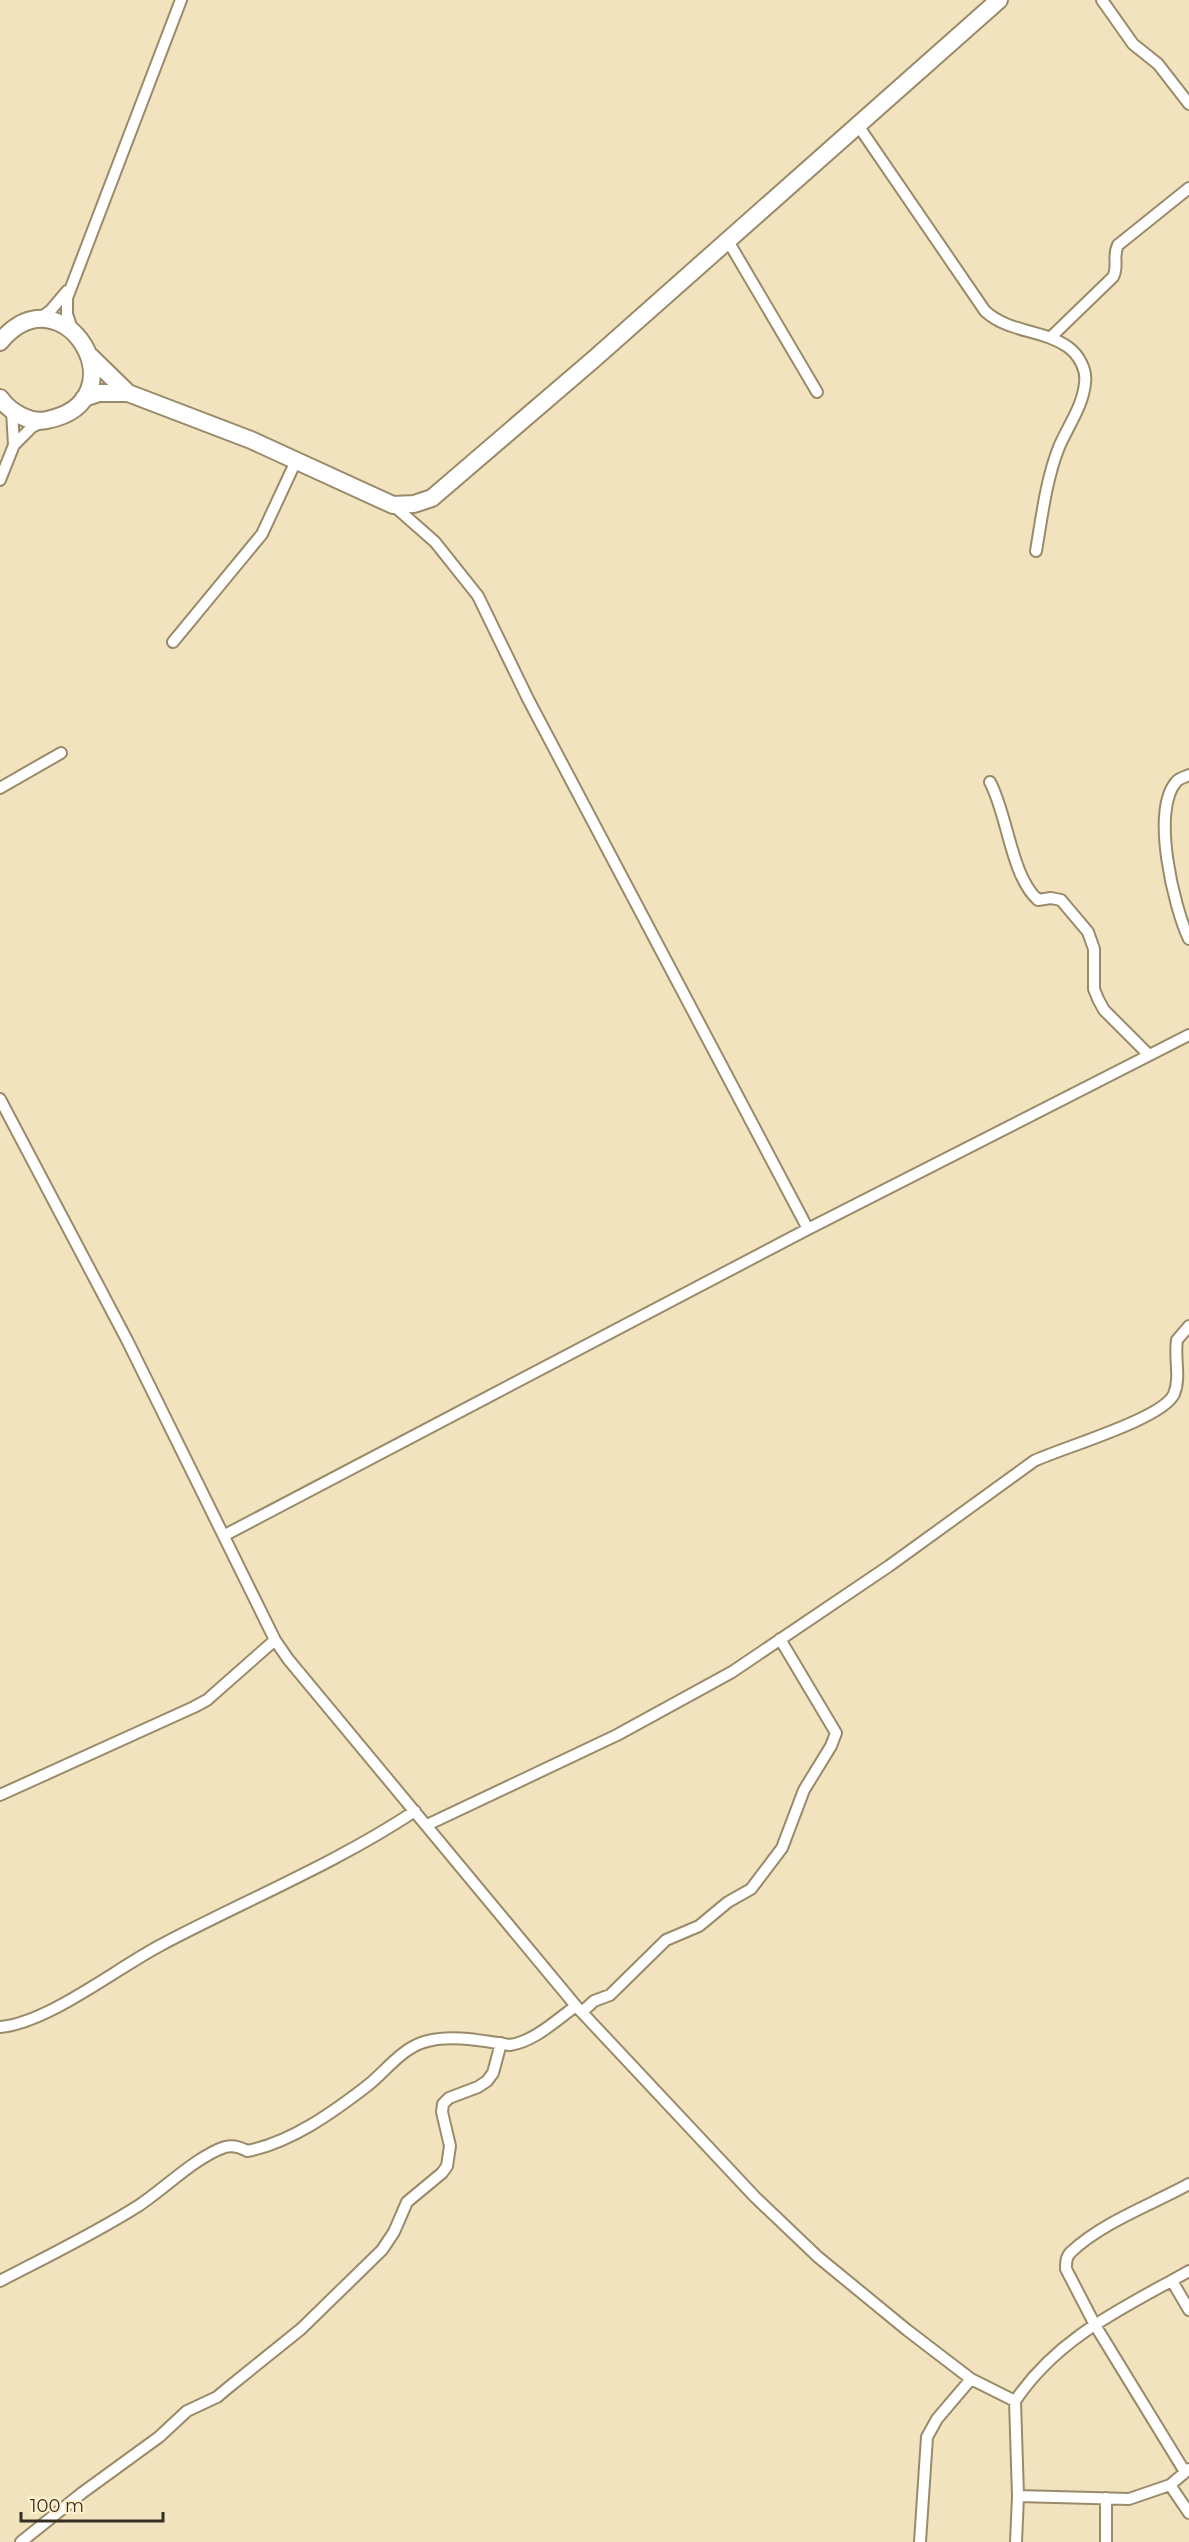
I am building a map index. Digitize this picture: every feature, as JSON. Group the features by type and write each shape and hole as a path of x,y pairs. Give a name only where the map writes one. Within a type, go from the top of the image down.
{"street":[{"path":"72,329 67,314 67,298 181,0"},
{"path":"393,505 414,504 432,498 728,242 857,124 999,0"},
{"path":"1102,0 1133,44 1158,64 1189,104"},
{"path":"857,124 985,311 997,322 1052,337 1070,348 1083,365 1086,381 1082,398 1051,473 1036,551"},
{"path":"1052,337 1113,278 1116,272 1114,258 1118,245 1189,188"},
{"path":"728,242 817,392"},
{"path":"38,320 63,297 72,283"},
{"path":"0,480 14,445 32,427 73,410 84,398 92,378 90,356 83,341 72,329 56,321 38,320 21,324 2,336"},
{"path":"90,356 128,393"},
{"path":"84,398 99,393 128,393 204,420 393,505 435,542 478,596 528,699 808,1229"},
{"path":"0,398 12,411 27,418 44,421"},
{"path":"12,411 14,445"},
{"path":"173,642 262,534 296,461"},
{"path":"0,788 61,753"},
{"path":"1189,775 1177,780 1170,792 1165,842 1173,899 1189,939"},
{"path":"990,782 1000,802 1023,880 1038,900 1051,898 1061,900 1088,932 1094,949 1095,989 1098,999 1104,1010 1149,1055"},
{"path":"225,1535 808,1229 1189,1035"},
{"path":"0,1099 127,1340 275,1640 579,2009 755,2197 802,2242 907,2330 971,2379 1015,2401"},
{"path":"427,1825 617,1735 732,1672 889,1566 1034,1461 1054,1451 1091,1441 1163,1406 1173,1397 1177,1384 1177,1340 1189,1326"},
{"path":"0,2281 123,2216 165,2188 203,2157 227,2146 239,2147 247,2151 257,2149 300,2132 366,2086 412,2046 438,2038 520,2043 531,2038 579,2009 610,1995 666,1940 699,1926 728,1902 751,1889 782,1848 804,1790 831,1746 836,1733 780,1639"},
{"path":"0,1795 207,1700 275,1640"},
{"path":"0,2027 25,2022 75,1996 161,1945 381,1834 415,1811"},
{"path":"21,2542 82,2493 159,2437 181,2415 217,2397 301,2329 382,2250 394,2232 407,2202 442,2173 447,2166 450,2146 442,2112 443,2104 449,2098 488,2081 493,2073 501,2043"},
{"path":"1018,2496 1129,2499 1170,2485 1187,2470 1095,2325 1066,2269 1070,2253 1104,2229 1189,2184"},
{"path":"1016,2542 1018,2496 1015,2401 1046,2361 1070,2341 1189,2271"},
{"path":"1172,2281 1189,2310"},
{"path":"920,2542 927,2437 937,2420 971,2379"},
{"path":"1170,2485 1189,2513"},
{"path":"1106,2499 1106,2542"}]}
